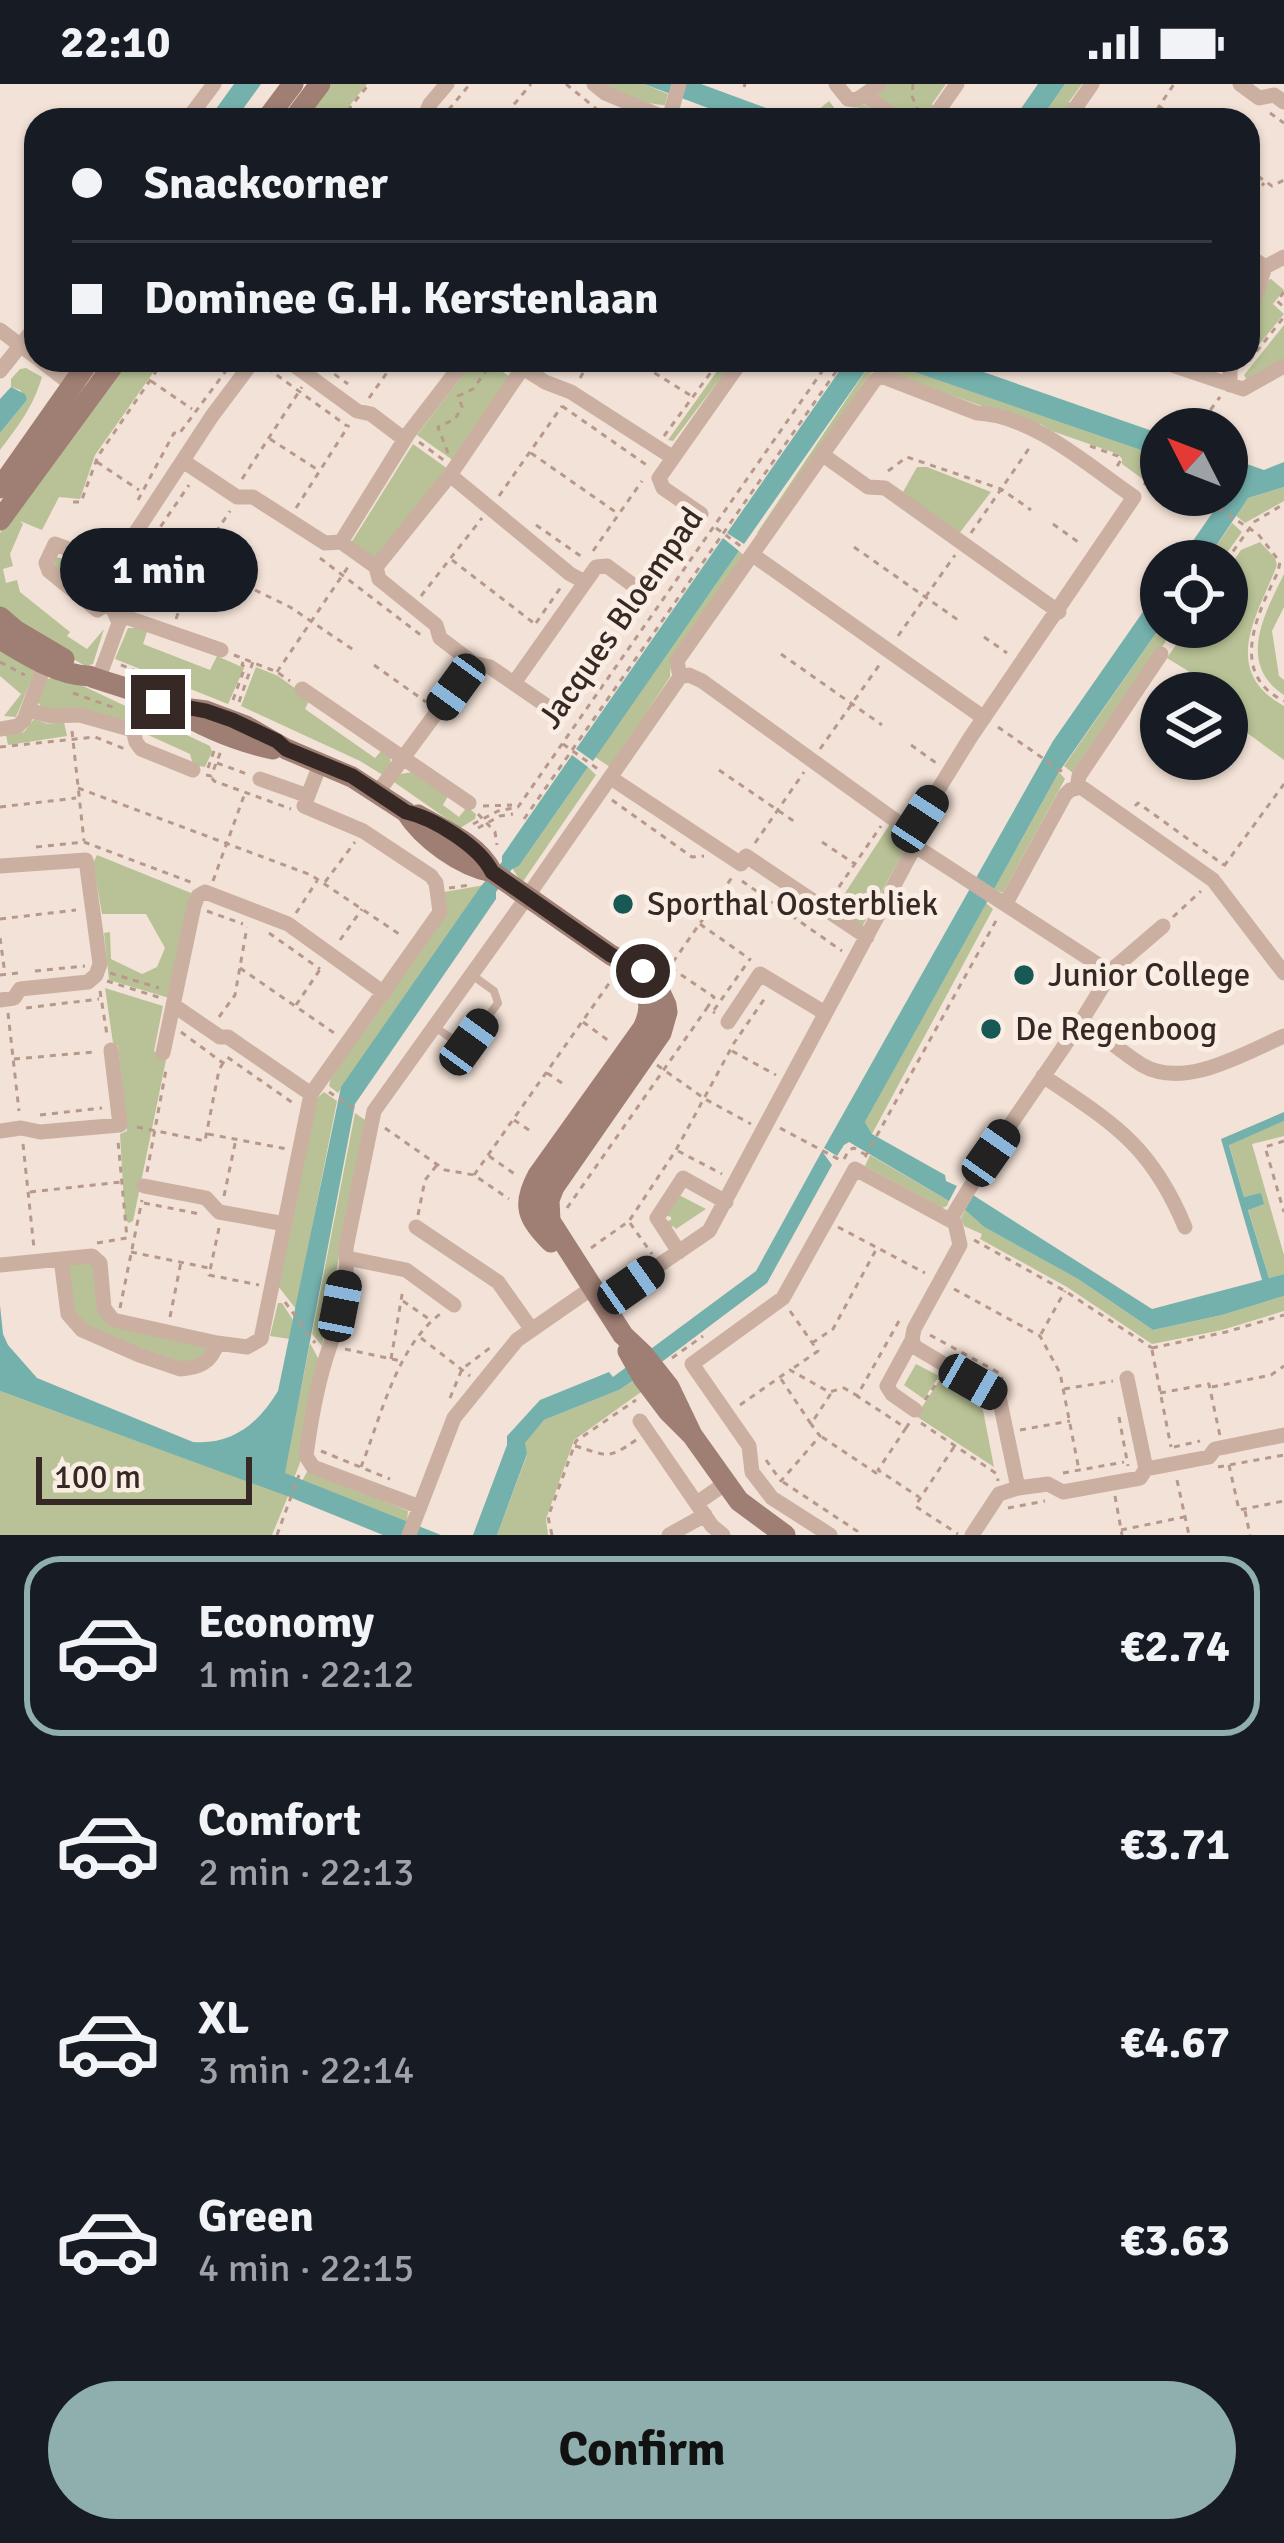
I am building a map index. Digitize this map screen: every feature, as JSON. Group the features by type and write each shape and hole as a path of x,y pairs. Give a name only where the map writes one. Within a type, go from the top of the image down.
{"street":[{"path":"428,108 447,84"},
{"path":"594,84 642,108"},
{"path":"836,84 848,99 856,100 879,84"},
{"path":"1240,84 1259,98 1274,95 1284,102"},
{"path":"864,95 883,108"},
{"path":"1260,280 1264,267 1284,257"},
{"path":"1260,264 1264,267"},
{"path":"0,330 24,348"},
{"path":"0,371 24,342"},
{"path":"1192,372 1243,388 1284,366"},
{"path":"56,372 81,391"},
{"path":"0,520 81,391 87,372"},
{"path":"0,488 81,391 103,372"},
{"path":"93,678 118,627 110,593 134,535 246,372"},
{"path":"341,542 406,436 456,372"},
{"path":"376,567 452,471 520,372"},
{"path":"534,372 672,457"},
{"path":"708,520 663,488 659,478 733,372"},
{"path":"1230,385 1232,372"},
{"path":"308,376 357,411 371,414 406,436"},
{"path":"680,677 677,661 748,551 881,376 1041,433 1134,497 951,773 913,839 867,937 709,1231 659,1265 588,1283 518,1340 454,1418 414,1522 308,1461 325,1347 347,1270 346,1248 374,1111 471,974 509,885 606,785 680,677 689,675 888,815 913,839 966,878 1107,974 958,1212 960,1245 887,1386 892,1394 914,1402"},
{"path":"823,455 868,488 885,488 1058,612"},
{"path":"183,460 325,543 341,542 376,567 379,579 436,625 440,638 560,715"},
{"path":"452,471 496,515 582,575"},
{"path":"120,568 55,544 47,560 49,571 97,610 117,611 221,650"},
{"path":"748,551 985,718"},
{"path":"514,683 582,575 607,566 645,594"},
{"path":"0,617 48,657"},
{"path":"0,639 81,668 159,714 206,711 232,720 378,792 448,852 509,885 616,961 646,990 647,1018 526,1191 528,1210 538,1228 588,1283"},
{"path":"1077,788 1079,776 1161,654"},
{"path":"0,729 18,726 48,657"},
{"path":"378,792 473,663"},
{"path":"302,688 472,806"},
{"path":"28,710 50,716 74,714 133,730 137,745 194,770"},
{"path":"306,801 321,762"},
{"path":"0,1265 92,1256 98,1260 104,1308 113,1319 247,1347 261,1339 311,1094 440,912 431,877 363,831 260,779"},
{"path":"606,785 741,864 746,856 867,937"},
{"path":"999,899 1065,794 1077,788 1086,790 1213,880 1284,973"},
{"path":"406,812 459,837 509,885"},
{"path":"0,866 86,860 100,964 88,982 20,989 4,1005"},
{"path":"163,1054 201,897 288,924 384,993"},
{"path":"1107,974 1162,926"},
{"path":"616,961 643,971 664,998 667,1012 654,1063 554,1187 548,1207 554,1228 668,1411 692,1435 739,1501 785,1535"},
{"path":"716,1014 767,979 825,1013"},
{"path":"174,1003 311,1094"},
{"path":"1082,1020 1144,1066 1173,1073 1194,1071 1284,1036"},
{"path":"0,1131 120,1125 111,1050"},
{"path":"1043,1076 1117,1126 1146,1156 1176,1203 1185,1227"},
{"path":"830,1535 772,1498 752,1472 748,1446 692,1364 783,1298 826,1221 845,1165 958,1212"},
{"path":"679,1252 656,1218 683,1178 726,1202"},
{"path":"144,1186 206,1198 222,1213 285,1225"},
{"path":"416,1227 498,1282 532,1330"},
{"path":"347,1258 406,1270 454,1305"},
{"path":"61,1259 68,1314 88,1334 180,1369 207,1362 218,1343"},
{"path":"912,1340 915,1347 999,1397 1018,1488"},
{"path":"972,1535 999,1494 1018,1488 1140,1478 1146,1469 1127,1378"},
{"path":"639,1430 723,1535"},
{"path":"1146,1469 1284,1435"},
{"path":"669,1535 726,1483"}],"lane":[{"path":"434,1026 458,1043 469,1042 498,1003 494,991 471,974"}],"path":[{"path":"450,108 470,84"},
{"path":"512,108 531,84"},
{"path":"566,84 595,108"},
{"path":"1162,108 1174,84"},
{"path":"1260,177 1272,186 1284,180"},
{"path":"1260,188 1265,181"},
{"path":"1284,292 1277,302 1284,307"},
{"path":"1260,347 1284,317"},
{"path":"74,502 81,502 96,461 155,372"},
{"path":"134,535 129,526 140,491 174,433 179,434 225,372"},
{"path":"289,520 387,372"},
{"path":"452,471 438,427 455,419 462,407 458,396 473,389 485,372"},
{"path":"572,392 584,372"},
{"path":"653,372 694,397"},
{"path":"656,446 712,372"},
{"name":"Jacques Bloempad","path":"459,837 466,827 518,808 708,520 821,372"},
{"path":"524,819 836,372"},
{"path":"1212,408 1240,372"},
{"path":"308,376 350,386"},
{"path":"308,376 348,426"},
{"path":"171,632 197,561 234,506 241,503 239,489 308,376"},
{"path":"149,380 195,410"},
{"path":"413,606 562,406 659,478"},
{"path":"406,436 452,471"},
{"path":"269,438 320,471"},
{"path":"530,452 619,514"},
{"path":"877,488 891,468 907,457 1001,489 1031,510"},
{"path":"96,461 140,491"},
{"path":"117,611 148,545 198,471"},
{"path":"450,560 536,624 582,575 586,560 643,479 659,478"},
{"path":"1134,497 1140,490"},
{"path":"1241,540 1263,516 1284,504"},
{"path":"1229,516 1258,534 1282,561 1253,633 1251,657 1259,681 1284,701"},
{"path":"708,520 748,551"},
{"path":"1053,524 1096,555"},
{"path":"854,548 958,620"},
{"path":"310,552 430,642 440,638"},
{"path":"221,650 277,672 357,554"},
{"path":"197,561 234,579"},
{"path":"255,590 290,607 355,651"},
{"path":"984,638 1022,664"},
{"path":"1161,654 1165,648"},
{"path":"781,654 882,724"},
{"path":"374,664 439,711"},
{"path":"74,714 72,739 86,860"},
{"path":"985,718 1062,771"},
{"path":"0,747 95,737 125,749 137,745"},
{"path":"563,744 589,762"},
{"path":"911,745 951,773"},
{"path":"216,763 260,779"},
{"path":"719,770 794,822"},
{"path":"211,776 214,782 295,811 306,801"},
{"path":"1127,817 1138,802 1224,865 1284,784"},
{"path":"606,785 692,857 705,856"},
{"path":"78,788 311,874 406,938"},
{"path":"201,897 245,793"},
{"path":"0,807 79,798"},
{"path":"472,806 512,804 514,819"},
{"path":"824,909 888,815"},
{"path":"288,924 363,831"},
{"path":"496,834 503,833"},
{"path":"21,849 84,842 195,884 201,897 270,934 320,969"},
{"path":"822,842 855,864"},
{"path":"664,974 734,875 855,960"},
{"path":"1162,926 1213,880"},
{"path":"654,1063 705,1099 820,1149 845,1165 849,1150 867,1154 999,899"},
{"path":"0,919 93,908"},
{"path":"588,1283 676,1150 767,979 761,967 699,924"},
{"path":"219,1017 235,994 247,925"},
{"path":"0,938 35,1250"},
{"path":"554,1228 654,1063 716,1014 750,959"},
{"path":"474,1174 616,961"},
{"path":"670,967 714,997 716,1014"},
{"path":"239,968 338,1036"},
{"path":"94,978 174,1003"},
{"path":"14,1059 111,1050 94,978"},
{"path":"4,1005 101,998"},
{"path":"170,1024 223,1063"},
{"path":"730,1050 789,1082"},
{"path":"127,1238 117,1136 120,1125 205,1141 219,1070 227,1057 294,1104"},
{"path":"546,1072 565,1085"},
{"path":"338,1097 357,1110"},
{"path":"40,1115 118,1107"},
{"path":"373,1119 445,1170 474,1174 512,1201 526,1191 488,1155"},
{"path":"513,1119 532,1132"},
{"path":"206,1133 286,1149"},
{"path":"1284,1141 1265,1147 1284,1212"},
{"path":"676,1150 726,1176"},
{"path":"28,1192 121,1182"},
{"path":"958,1212 1152,1348 1284,1315"},
{"path":"222,1213 209,1275 261,1286"},
{"path":"629,1221 659,1265"},
{"path":"826,1221 1040,1336 1060,1373 1079,1470"},
{"path":"80,1245 134,1240"},
{"path":"812,1343 833,1329 877,1249"},
{"path":"131,1252 211,1268"},
{"path":"170,1318 182,1262"},
{"path":"1040,1336 1065,1291"},
{"path":"726,1415 818,1351 783,1298"},
{"path":"401,1300 431,1320"},
{"path":"285,1301 325,1347 402,1361"},
{"path":"361,1467 406,1350 431,1320 454,1305"},
{"path":"552,1535 548,1517 576,1441 645,1370 709,1332"},
{"path":"418,1336 482,1384"},
{"path":"1152,1348 1189,1535"},
{"path":"914,1402 924,1401 947,1366"},
{"path":"1210,1388 1271,1375 1284,1366"},
{"path":"790,1370 829,1393 844,1388 857,1396"},
{"path":"1064,1389 1156,1372"},
{"path":"780,1378 820,1436 876,1473 906,1428"},
{"path":"863,1384 872,1392 868,1402"},
{"path":"1160,1393 1209,1384 1220,1437"},
{"path":"812,1424 829,1393"},
{"path":"1116,1401 1130,1480"},
{"path":"1006,1433 1070,1421"},
{"path":"574,1446 602,1456 612,1454 639,1430"},
{"path":"782,1481 820,1436"},
{"path":"308,1446 397,1481"},
{"path":"748,1446 756,1446 782,1481 858,1535"},
{"path":"955,1446 915,1506 959,1535"},
{"path":"992,1506 997,1510 1052,1500 1056,1475 1127,1461"},
{"path":"1229,1465 1239,1510 1284,1502"},
{"path":"878,1470 920,1498"},
{"path":"277,1535 300,1473"},
{"path":"1112,1483 1122,1532 1185,1517"},
{"path":"1245,1509 1250,1535"}],"green space":[{"path":"331,84 367,84 348,108 313,108"},
{"path":"604,84 644,84 668,94 665,105 657,104 625,96"},
{"path":"887,84 946,84 933,108 892,108 875,95"},
{"path":"1065,84 1082,84 1069,102 1071,108 1048,108"},
{"path":"1267,280 1284,290 1273,304 1284,314 1260,343 1260,300"},
{"path":"1284,325 1284,360 1247,381 1246,372 1260,372 1260,355"},
{"path":"20,369 42,377 30,407 0,450 0,433 27,400 11,387"},
{"path":"119,372 154,372 95,455 80,499 59,497 42,530 20,521 23,524 10,554 13,566 3,569 6,583 17,580 20,592 87,649 104,629 93,664 85,666 36,637 0,608 0,533"},
{"path":"465,372 503,372 511,378 454,461 417,435"},
{"path":"716,372 725,372 673,441 668,440"},
{"path":"865,372 872,372 869,375 760,535 757,533"},
{"path":"885,372 916,372 1140,450 1140,477 1122,464 1118,454"},
{"path":"413,444 448,469 374,561 351,543"},
{"path":"917,467 991,492 958,535 903,492"},
{"path":"1284,487 1284,501 1245,523 1236,516 1248,516 1248,498"},
{"path":"1232,523 1242,532 1236,540 1220,540"},
{"path":"1260,542 1277,565 1254,622 1248,659 1264,692 1284,706 1284,760 1248,733 1248,672 1190,672 1167,658 1174,648 1248,648 1248,547"},
{"path":"739,551 746,557 671,662 670,677 610,767 595,757"},
{"path":"54,557 110,574 98,603 93,599 97,591 69,568 62,574 55,568"},
{"path":"1284,574 1284,607 1272,631 1284,695 1269,682 1258,653 1263,621"},
{"path":"128,628 147,632 143,644 210,670 217,656 244,668 228,704 115,659"},
{"path":"0,646 35,671 16,717 4,716 21,694 0,676"},
{"path":"1146,648 1161,648 1073,773 1064,766"},
{"path":"256,667 310,699 305,709 375,758 382,750 390,755 386,777 241,706"},
{"path":"62,676 210,746 205,767 193,765 190,754 124,724 43,710 38,702 47,679"},
{"path":"34,719 64,722 67,736 8,745 6,735 24,732"},
{"path":"588,767 596,775 522,883 512,868 519,866"},
{"path":"413,772 448,796 443,805 459,817 467,807 476,814 475,819 460,828 394,782 400,774"},
{"path":"1059,772 1065,779 1003,893 994,889"},
{"path":"890,824 901,837 903,853 862,927 834,910"},
{"path":"97,855 191,893 169,998 109,980 104,933 110,932 111,959 142,974 157,967 165,948 146,914 102,914 93,863"},
{"path":"485,885 338,1093 329,1086 331,1077 444,892"},
{"path":"985,902 993,909 872,1134 865,1122"},
{"path":"105,988 163,1006 154,1051 166,1060 129,1223 125,1220 120,1134 127,1131 118,1046 113,1043"},
{"path":"324,1092 337,1101 296,1309 278,1286 317,1098"},
{"path":"355,1113 365,1120 322,1346 312,1334"},
{"path":"1284,1121 1284,1136 1252,1144 1284,1255 1284,1274 1269,1278 1248,1209 1262,1194 1244,1197 1229,1144"},
{"path":"870,1155 949,1201 947,1206 942,1208 865,1166"},
{"path":"679,1195 706,1209 669,1229 671,1217 665,1215"},
{"path":"965,1210 984,1227 1078,1279 1153,1330 1284,1296 1284,1311 1152,1344 1067,1287 980,1239 982,1234 964,1226"},
{"path":"66,1264 93,1265 101,1313 211,1348 211,1355 184,1366 90,1331 75,1318"},
{"path":"278,1303 293,1320 290,1339 270,1336"},
{"path":"310,1343 319,1360 294,1478 284,1474"},
{"path":"916,1364 939,1376 924,1399 904,1385"},
{"path":"945,1372 950,1375 945,1385 971,1399 977,1390 985,1394 981,1400 994,1467 916,1416"},
{"path":"633,1381 641,1392 574,1440 546,1519 548,1535 497,1535 527,1455 524,1443 544,1420"},
{"path":"0,1391 288,1496 272,1535 0,1535"},
{"path":"308,1470 408,1511 407,1522 302,1481"}],"water":[{"path":"234,84 261,84 244,108 217,108"},
{"path":"644,84 701,84 766,108 708,108"},
{"path":"1038,84 1065,84 1048,108 1021,108"},
{"path":"839,372 865,372 744,544 727,533"},
{"path":"915,372 983,372 1140,427 1140,450"},
{"path":"11,387 27,400 0,433 0,399"},
{"path":"1284,462 1284,487 1248,498 1248,464 1264,470"},
{"path":"1210,516 1236,516 1220,540 1194,540"},
{"path":"723,538 739,551 593,761 576,749"},
{"path":"1140,616 1140,648 1146,648 1059,772 865,1122 872,1134 957,1186 949,1201 849,1142 837,1156 824,1148 1053,741"},
{"path":"572,755 588,767 496,892 496,899 355,1104 285,1473 441,1535 383,1535 0,1391 0,1305 8,1345 37,1378 193,1442 232,1436 262,1413 278,1391 341,1087 502,862"},
{"path":"1284,1112 1284,1121 1229,1145 1244,1197 1261,1193 1264,1204 1248,1210 1269,1278 1284,1274 1284,1296 1153,1330 1078,1279 984,1227 965,1210 973,1195 1152,1309 1262,1280 1221,1139"},
{"path":"822,1151 832,1165 767,1283 619,1390 544,1420 525,1443 527,1454 497,1535 473,1535 507,1436 540,1400 609,1372 613,1377 756,1271"}],"place":[{"name":"Sporthal Oosterbliek","path":"623,904"},
{"name":"Junior College","path":"1024,975"},
{"name":"De Regenboog","path":"991,1029"}],"route":[{"path":"158,702 232,720 352,776 406,812 459,837 492,872 611,955 643,971"}]}
